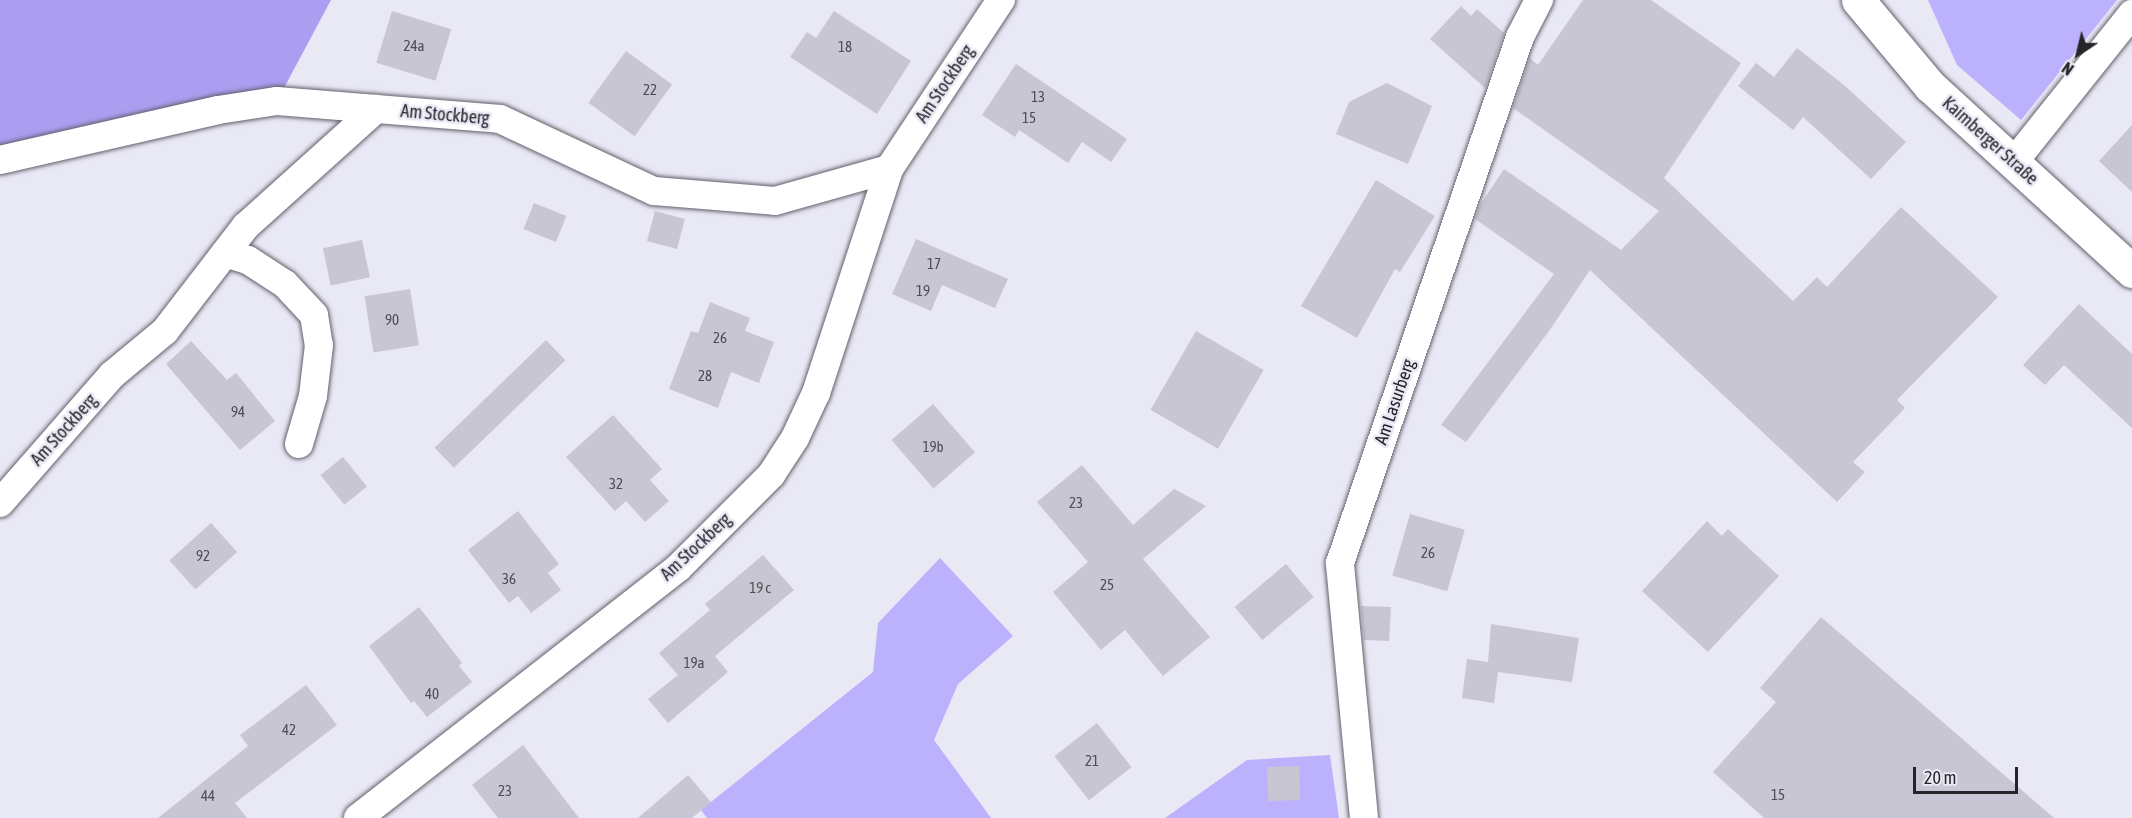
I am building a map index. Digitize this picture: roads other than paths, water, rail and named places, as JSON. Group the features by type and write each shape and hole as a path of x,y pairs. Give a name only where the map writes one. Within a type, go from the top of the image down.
{"main road":[{"name":"Kaimberger Straße","path":"1858,0 1930,86 2132,271"}],"street":[{"name":"Am Stockberg","path":"358,818 678,568 771,476 795,438 816,393 889,169 1001,0"},
{"name":"Am Lasurberg","path":"1364,818 1340,563 1520,37 1539,0"},
{"path":"2013,163 2132,15"},
{"name":"Am Stockberg","path":"0,160 218,110 277,101 500,119 654,192 775,201 889,169"},
{"name":"Am Stockberg","path":"0,503 112,375 165,331 246,226 376,109"},
{"path":"225,253 248,260 285,284 314,315 319,345 312,396 299,444"}]}
